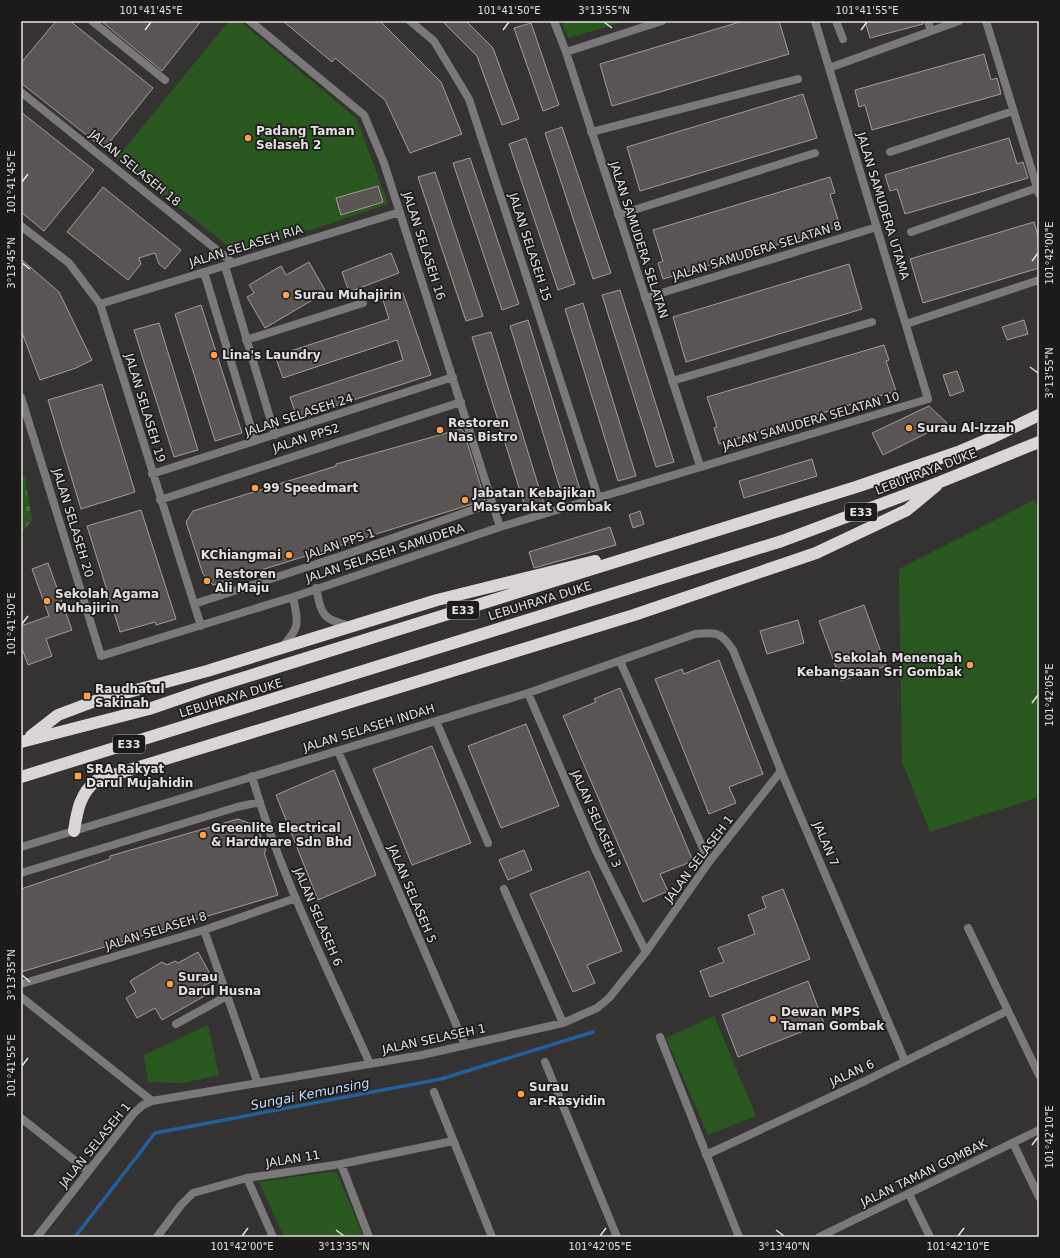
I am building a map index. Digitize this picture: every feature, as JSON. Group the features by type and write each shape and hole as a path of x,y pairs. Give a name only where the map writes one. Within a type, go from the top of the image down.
{"highway":[{"name":"LEBUHRAYA DUKE","path":"23,741 149,709 207,689 849,489 958,452 992,438 1039,415"},
{"name":"LEBUHRAYA DUKE","path":"21,777 782,541 940,482 1039,442"},
{"path":"74,831 77,810 83,796 88,787 97,780 550,641 816,553 907,510 940,482"},
{"path":"23,741 58,715 95,701 207,671 354,627 437,600 549,571 672,544"}],"street":[{"path":"92,21 165,80"},
{"name":"JALAN SELASEH 16","path":"250,21 364,115 384,163 500,527"},
{"name":"JALAN SELASEH 15","path":"410,21 434,41 469,99 598,497"},
{"name":"JALAN SAMUDERA SELATAN","path":"554,21 566,52 700,466"},
{"path":"566,52 662,21"},
{"name":"JALAN SAMUDERA UTAMA","path":"815,21 928,399"},
{"path":"836,21 843,39"},
{"path":"928,21 931,31"},
{"path":"829,68 959,21"},
{"path":"911,232 1038,191 986,21"},
{"path":"591,132 798,79"},
{"name":"JALAN SELASEH 18","path":"21,92 233,263"},
{"path":"890,152 1013,111"},
{"path":"618,215 815,153"},
{"name":"JALAN SELASEH RIA","path":"100,304 400,212"},
{"name":"JALAN SELASEH 19","path":"21,226 69,263 100,304 160,500 201,626"},
{"name":"JALAN SAMUDERA SELATAN 8","path":"645,298 877,227"},
{"path":"225,266 275,435"},
{"path":"204,272 255,442"},
{"path":"906,324 1039,280"},
{"path":"246,340 363,303"},
{"path":"672,381 872,322"},
{"name":"JALAN SELASEH 24","path":"152,474 453,377"},
{"name":"JALAN SELASEH 20","path":"21,397 101,656"},
{"name":"JALAN SAMUDERA SELATAN 10","path":"700,466 928,399"},
{"name":"JALAN PPS2","path":"160,500 461,402"},
{"name":"JALAN SELASEH SAMUDERA","path":"101,656 293,597 500,527 700,466"},
{"name":"JALAN PPS 1","path":"194,604 350,554 492,503"},
{"path":"316,588 320,609 326,618 354,627"},
{"path":"283,647 294,635 298,625 293,597"},
{"name":"JALAN SELASEH INDAH","path":"21,847 528,693 695,634 710,633 723,636"},
{"name":"JALAN 7","path":"723,636 733,650 782,771 905,1061"},
{"path":"620,661 709,862"},
{"name":"JALAN SELASEH 3","path":"528,693 596,851 646,952"},
{"path":"436,720 488,843"},
{"name":"JALAN SELASEH 5","path":"338,751 413,928 465,1045"},
{"name":"JALAN SELASEH 1","path":"37,1237 134,1113 143,1105 152,1101 257,1081 370,1064 465,1045 563,1023 597,1008 609,998 646,952 709,862 782,771"},
{"name":"JALAN SELASEH 6","path":"252,776 260,802 296,898 370,1064"},
{"path":"21,873 237,807 260,802"},
{"path":"504,889 563,1023"},
{"name":"JALAN SELASEH 8","path":"21,984 204,930 296,898"},
{"path":"968,928 1039,1075"},
{"path":"204,930 257,1081"},
{"path":"176,1024 227,996"},
{"path":"21,997 152,1101"},
{"name":"JALAN 6","path":"706,1155 1007,1011"},
{"path":"660,1037 739,1237"},
{"path":"545,1062 617,1237"},
{"path":"434,1092 492,1237"},
{"path":"21,1118 88,1171"},
{"name":"JALAN TAMAN GOMBAK","path":"819,1237 1039,1130"},
{"name":"JALAN 11","path":"157,1237 181,1205 193,1194 247,1178 341,1164 453,1141"},
{"path":"1013,1143 1039,1197"},
{"path":"341,1164 369,1237"},
{"path":"247,1178 273,1237"},
{"path":"909,1194 930,1237"}],"green space":[{"name":"Padang Taman Selaseh 2","path":"229,21 240,21 357,119 388,204 238,254 117,158"},
{"path":"561,21 626,21 569,38"},
{"path":"21,475 25,478 32,520 21,533"},
{"name":"Sekolah Menengah Kebangsaan Sri Gombak","path":"1034,500 1039,511 1039,797 930,832 902,762 899,569"},
{"path":"714,1016 756,1116 708,1135 666,1038"},
{"path":"208,1025 219,1075 182,1083 148,1082 144,1055"},
{"path":"336,1171 364,1237 284,1237 259,1182"}],"building":[{"path":"56,21 70,21 153,88 104,149 21,83 21,63"},
{"path":"101,21 201,21 162,71"},
{"path":"283,21 380,21 441,82 462,134 410,153 385,100 335,58 332,62"},
{"path":"442,21 466,21 493,48 519,119 502,125 477,56"},
{"path":"743,21 779,21 789,54 612,106 600,64"},
{"path":"865,21 923,21 923,24 870,38"},
{"path":"531,23 559,105 543,111 514,28"},
{"path":"984,54 991,80 997,78 1001,94 872,130 865,105 859,107 855,90"},
{"path":"803,94 817,138 640,191 627,147"},
{"path":"21,112 94,170 44,231 21,212"},
{"path":"562,127 611,273 593,279 545,133"},
{"path":"526,138 575,284 558,290 509,144"},
{"path":"1009,138 1017,164 1023,162 1028,178 905,214 897,189 890,191 885,175"},
{"path":"470,158 519,304 502,310 453,163"},
{"path":"435,172 483,316 466,321 418,177"},
{"path":"830,177 835,193 830,194 840,226 663,279 658,263 663,261 653,230"},
{"path":"378,186 383,202 341,215 336,198"},
{"path":"103,187 181,250 165,269 159,264 155,253 139,258 141,264 128,280 67,232"},
{"path":"1034,222 1039,239 1039,268 923,303 910,259"},
{"path":"391,253 399,273 349,292 342,272"},
{"path":"21,259 59,292 92,360 76,368 40,380 21,330"},
{"name":"Surau Muhajirin","path":"309,262 326,292 265,328 247,297 254,293 249,285 281,266 286,275"},
{"path":"849,264 862,309 686,362 673,317"},
{"path":"620,290 674,462 656,467 602,295"},
{"path":"403,293 431,375 297,418 290,397 403,360 397,340 283,378 275,356 389,319 383,300"},
{"path":"583,303 636,476 618,481 565,309"},
{"path":"201,305 242,433 215,441 175,314"},
{"path":"528,320 581,493 563,498 510,326"},
{"path":"1024,320 1028,334 1007,340 1002,327"},
{"path":"159,323 198,450 174,457 134,330"},
{"path":"491,332 544,504 526,510 472,337"},
{"path":"884,345 889,360 886,361 896,391 719,444 714,428 717,427 707,397"},
{"path":"957,371 964,391 950,396 943,375"},
{"path":"102,384 135,492 81,509 48,400"},
{"name":"Surau Al-Izzah","path":"929,406 947,423 883,455 872,433"},
{"path":"461,429 464,432 485,500 213,585 203,574 186,522 193,511 336,466 336,464"},
{"path":"812,459 817,476 744,498 739,481"},
{"path":"141,510 176,619 156,625 155,622 120,632 87,526"},
{"path":"640,511 644,524 633,528 629,515"},
{"path":"610,527 616,545 534,568 529,552"},
{"path":"48,563 72,630 46,639 52,656 28,665 21,646 21,626 49,616 32,569"},
{"path":"864,605 886,666 841,681 819,621"},
{"path":"798,620 804,643 767,654 760,631"},
{"path":"719,660 763,774 729,787 736,803 709,814 655,679 682,669 684,674"},
{"path":"620,688 693,861 660,874 668,891 643,902 563,716 596,702 594,699"},
{"path":"526,724 559,806 501,828 468,746"},
{"path":"432,746 471,843 412,865 373,769"},
{"path":"334,770 376,875 318,900 276,795"},
{"path":"238,819 257,826 266,851 264,852 278,895 21,972 21,889 110,859 110,856"},
{"path":"524,850 532,870 508,880 499,860"},
{"path":"589,871 622,951 587,965 595,983 573,992 530,894"},
{"path":"783,889 810,959 710,997 700,971 724,962 718,948 755,934 748,915 766,908 762,897"},
{"name":"Surau Darul Husna","path":"198,952 214,981 203,986 208,994 162,1020 155,1008 137,1018 126,998 136,992 130,981 162,962 167,965 175,961 178,963"},
{"name":"Dewan MPS Taman Gombak","path":"808,981 824,1023 738,1057 722,1015"}],"waterway":[{"name":"Sungai Kemunsing","path":"75,1237 155,1133 441,1079 593,1032"}],"place":[{"name":"Padang Taman Selaseh 2","path":"248,138"},
{"name":"Surau Muhajirin","path":"286,295"},
{"name":"Lina's Laundry","path":"214,355"},
{"name":"Surau Al-Izzah","path":"909,428"},
{"name":"Restoren Nas Bistro","path":"440,430"},
{"name":"99 Speedmart","path":"255,488"},
{"name":"Jabatan Kebajikan Masyarakat Gombak","path":"465,500"},
{"name":"KChiangmai","path":"289,555"},
{"name":"Restoren Ali Maju","path":"207,581"},
{"name":"Sekolah Agama Muhajirin","path":"47,601"},
{"name":"Sekolah Menengah Kebangsaan Sri Gombak","path":"970,665"},
{"name":"Raudhatul Sakinah","path":"87,696"},
{"name":"SRA Rakyat Darul Mujahidin","path":"78,776"},
{"name":"Greenlite Electrical & Hardware Sdn Bhd","path":"203,835"},
{"name":"Surau Darul Husna","path":"170,984"},
{"name":"Dewan MPS Taman Gombak","path":"773,1019"},
{"name":"Surau ar-Rasyidin","path":"521,1094"}]}
